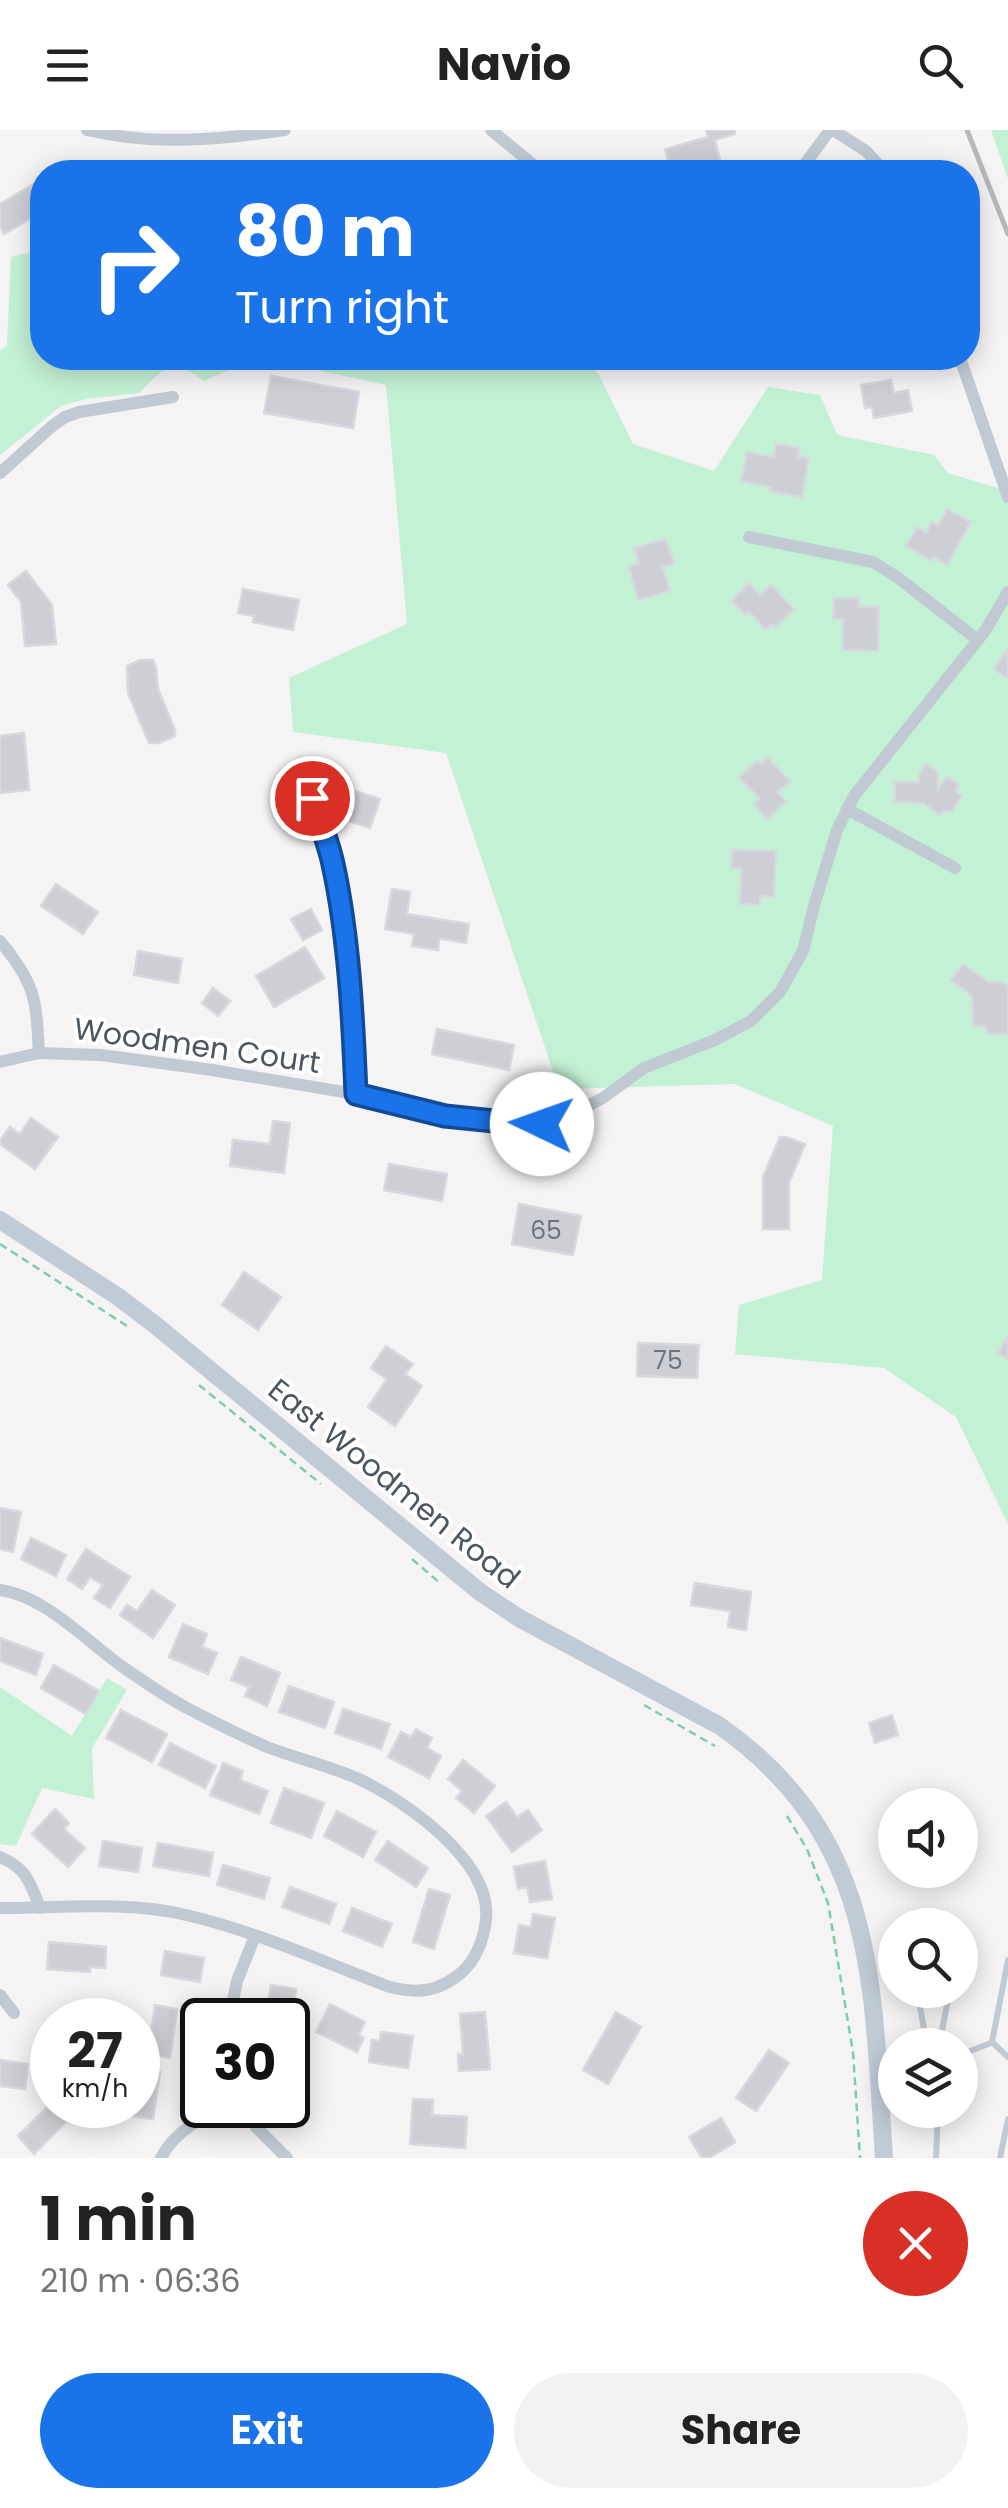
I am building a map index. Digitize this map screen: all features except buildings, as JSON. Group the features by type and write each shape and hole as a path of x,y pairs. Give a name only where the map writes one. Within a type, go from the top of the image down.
{"main road":[{"name":"East Woodmen Road","path":"0,1220 154,1324 480,1592 519,1618 720,1726 751,1747 807,1809 845,1877 868,1964 879,2028"},
{"name":"East Woodmen Road","path":"884,2158 885,2128"}],"street":[{"path":"88,130 165,141 285,130"},
{"path":"491,130 527,160"},
{"path":"808,160 831,130 874,160"},
{"path":"964,370 1008,497"},
{"path":"0,473 65,417 173,397"},
{"path":"749,537 872,562 978,640"},
{"name":"Woodmen Court","path":"0,1062 39,1053 101,1055 356,1094 445,1116 524,1124 554,1121 603,1098 644,1068 750,1022 780,992 804,950 838,830 854,796 978,640 1008,592"},
{"path":"848,809 955,868"},
{"path":"0,941 32,988 39,1053"},
{"path":"0,1590 24,1596 45,1608 126,1670 184,1706 240,1735 382,1791 459,1852 483,1886 487,1905 478,1952 466,1969 433,1990 411,1992 185,1914 156,1910 0,1908"},
{"path":"0,1857 18,1866 40,1908"},
{"path":"232,1998 255,1936"},
{"path":"0,1995 14,2013"},
{"path":"162,2158 187,2128"},
{"path":"257,2128 287,2158"}],"lane":[{"path":"312,798 334,867 350,992 356,1094"},
{"path":"992,2042 1008,1960"},
{"path":"978,2048 992,2042"},
{"path":"992,2042 1008,2057"},
{"path":"1000,2158 1008,2119"},
{"path":"936,2158 937,2128"}],"path":[{"path":"0,1244 127,1326"},
{"path":"197,1383 330,1492"},
{"path":"410,1557 450,1589"},
{"path":"639,1703 716,1746"},
{"path":"785,1812 807,1849 828,1903 853,2052 860,2158"}],"green space":[{"path":"991,130 1008,130 1008,179"},
{"path":"30,252 30,370 167,370 140,393 61,406 0,455 0,350 7,346 11,257"},
{"path":"184,370 229,370 204,381"},
{"path":"317,370 595,370 633,444 714,471 768,387 820,395 837,435 934,455 948,473 1008,491 1008,1524 956,1417 884,1368 735,1354 739,1305 822,1280 833,1126 735,1084 559,1089 446,753 293,732 289,678 407,624 386,385"},
{"path":"107,1678 127,1690 92,1748 94,1799 42,1788 16,1846 0,1844 0,1687 72,1736"}],"railway":[{"path":"967,130 979,160"},
{"path":"980,163 1008,234"}],"route":[{"path":"312,798 334,867 350,992 356,1094 445,1116 542,1124"}]}
